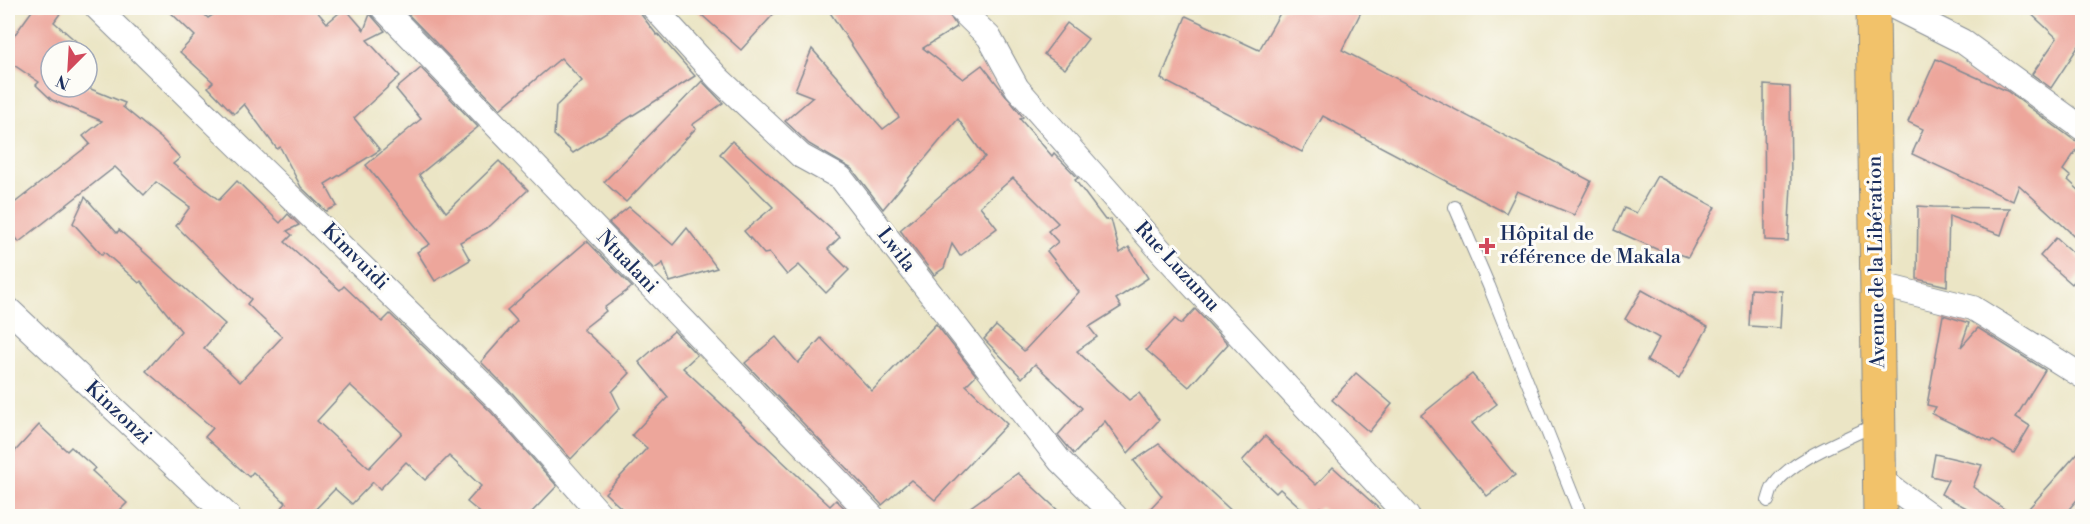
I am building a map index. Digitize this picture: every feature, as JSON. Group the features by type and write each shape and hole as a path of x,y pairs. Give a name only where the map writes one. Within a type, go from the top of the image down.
{"highway":[{"name":"Avenue de la Libération","path":"1873,8 1880,516"}],"street":[{"name":"Kimvuidi","path":"97,8 502,403 602,516"},
{"name":"Ntualani","path":"383,8 872,516"},
{"name":"Lwila","path":"654,8 718,78 801,156 840,178 1060,460 1115,516"},
{"name":"Rue Luzumu","path":"958,8 989,37 1017,88 1161,251 1407,516"},
{"path":"1896,8 1962,41 2082,128"},
{"path":"1877,284 1973,308 2082,376"},
{"name":"Kinzonzi","path":"8,309 228,516"},
{"path":"1881,480 1931,516"}],"lane":[{"path":"1455,207 1581,516"},
{"path":"1768,501 1773,486 1780,477 1806,460 1880,421"}],"building":[{"path":"34,8 64,8 54,22 73,39 39,39 39,82 8,61 8,44"},
{"path":"166,8 198,8 208,18 224,8 314,8 327,23 345,8 364,30 370,14 385,31 367,40 400,76 354,118 380,150 325,184 337,206 326,211 301,187 280,147 277,149 244,104 234,114 208,87 213,82 180,52 195,36"},
{"path":"402,8 636,8 657,35 695,76 573,153 554,135 556,106 582,81 561,58 500,109"},
{"path":"694,8 779,8 741,50"},
{"path":"827,8 945,8 957,27 923,48 963,79 982,65 1023,117 1020,119 1052,156 1054,153 1078,178 1075,180 1105,220 1111,219 1120,253 1129,247 1148,278 1116,299 1121,307 1089,327 1097,337 1077,351 1129,400 1139,393 1159,420 1128,453 1105,421 1074,454 1058,435 1082,408 1035,364 1022,378 984,339 996,326 1024,351 1079,292 1047,251 1058,242 1048,231 1058,223 1013,178 980,206 997,228 960,256 952,244 944,268 934,275 900,230 985,157 958,119 883,209 852,169 809,144 785,121 813,97 795,90 812,49 883,129 899,117"},
{"path":"1283,8 1363,8 1342,50 1591,181 1574,215 1517,191 1506,213 1323,116 1302,152 1161,79 1186,16 1259,50"},
{"path":"2025,8 2082,8 2082,41 2051,88 2032,74 2057,38"},
{"path":"1067,23 1088,39 1065,69 1044,54"},
{"path":"1936,59 2007,91 2074,140 2082,142 2063,170 2071,177 2068,180 2082,193 2082,243 2019,185 2013,201 1912,154 1923,129 1908,122"},
{"path":"421,68 478,127 419,175 446,212 499,161 528,190 490,226 460,242 470,260 435,281 417,252 430,244 366,165 421,119 396,89"},
{"path":"702,81 723,103 692,125 696,128 626,202 604,182"},
{"path":"1764,85 1790,87 1791,185 1788,241 1765,240"},
{"path":"99,92 125,103 123,107 162,139 180,158 173,164 219,200 237,181 280,223 288,214 299,225 287,231 292,235 285,242 340,290 344,286 382,322 390,314 492,413 557,486 528,516 484,516 467,502 481,486 449,456 425,480 406,462 380,489 373,482 352,504 335,489 309,516 274,516 286,503 253,472 249,477 205,437 213,428 146,371 181,331 141,281 139,283 104,252 102,255 73,223 85,197 117,233 119,230 225,324 204,348 240,382 282,337 247,304 251,299 176,226 190,207 156,182 144,195 115,167 19,242 8,227 8,208 90,144 83,136 102,121 52,100 99,99","holes":["350,385 402,433 369,468 317,421"]},
{"path":"732,141 840,237 828,249 849,270 826,293 799,265 787,275 769,253 764,254 744,231 773,207 720,154"},
{"path":"1657,176 1715,207 1688,257 1676,253 1674,257 1614,230 1624,208 1636,213"},
{"path":"1918,206 2010,208 2001,235 1949,216 1947,286 1917,279"},
{"path":"629,207 673,245 687,228 717,268 670,282 663,263 654,269 609,223"},
{"path":"2056,238 2082,261 2082,272 2072,284 2040,256"},
{"path":"587,241 632,287 604,308 606,311 583,329 630,373 612,392 620,408 571,459 481,362 517,321 507,310"},
{"path":"1751,289 1782,291 1780,328 1749,326"},
{"path":"1642,290 1708,327 1679,379 1647,361 1659,338 1625,319"},
{"path":"1195,309 1228,344 1189,387 1146,350 1175,319 1181,324"},
{"path":"1943,315 1969,323 1961,347 1978,328 2045,370 2016,417 2030,426 2014,453 1992,440 1991,442 1932,414 1936,407 1927,405"},
{"path":"936,324 976,375 966,385 1007,424 935,500 911,480 882,505 745,363 776,337 798,363 821,338 872,391"},
{"path":"674,331 697,355 683,368 830,506 836,500 853,516 630,516 605,493 647,448 632,435 668,397 639,362"},
{"path":"1356,373 1392,404 1369,432 1332,400"},
{"path":"1472,374 1497,404 1472,423 1515,475 1487,496 1421,415"},
{"path":"39,425 67,451 71,447 95,468 92,471 127,503 114,516 8,516 8,459"},
{"path":"1265,436 1316,485 1333,467 1387,516 1331,516 1320,507 1310,516 1280,489 1276,493 1242,461"},
{"path":"1159,444 1237,516 1143,516 1162,496 1134,461"},
{"path":"2082,448 2082,494 2063,516 2022,516"},
{"path":"1935,454 1982,465 1973,487 2014,516 1981,516 1941,494 1948,480 1931,476"},
{"path":"1018,473 1064,516 958,516"}],"place":[{"name":"Hôpital de référence de Makala","path":"1487,246"}]}
